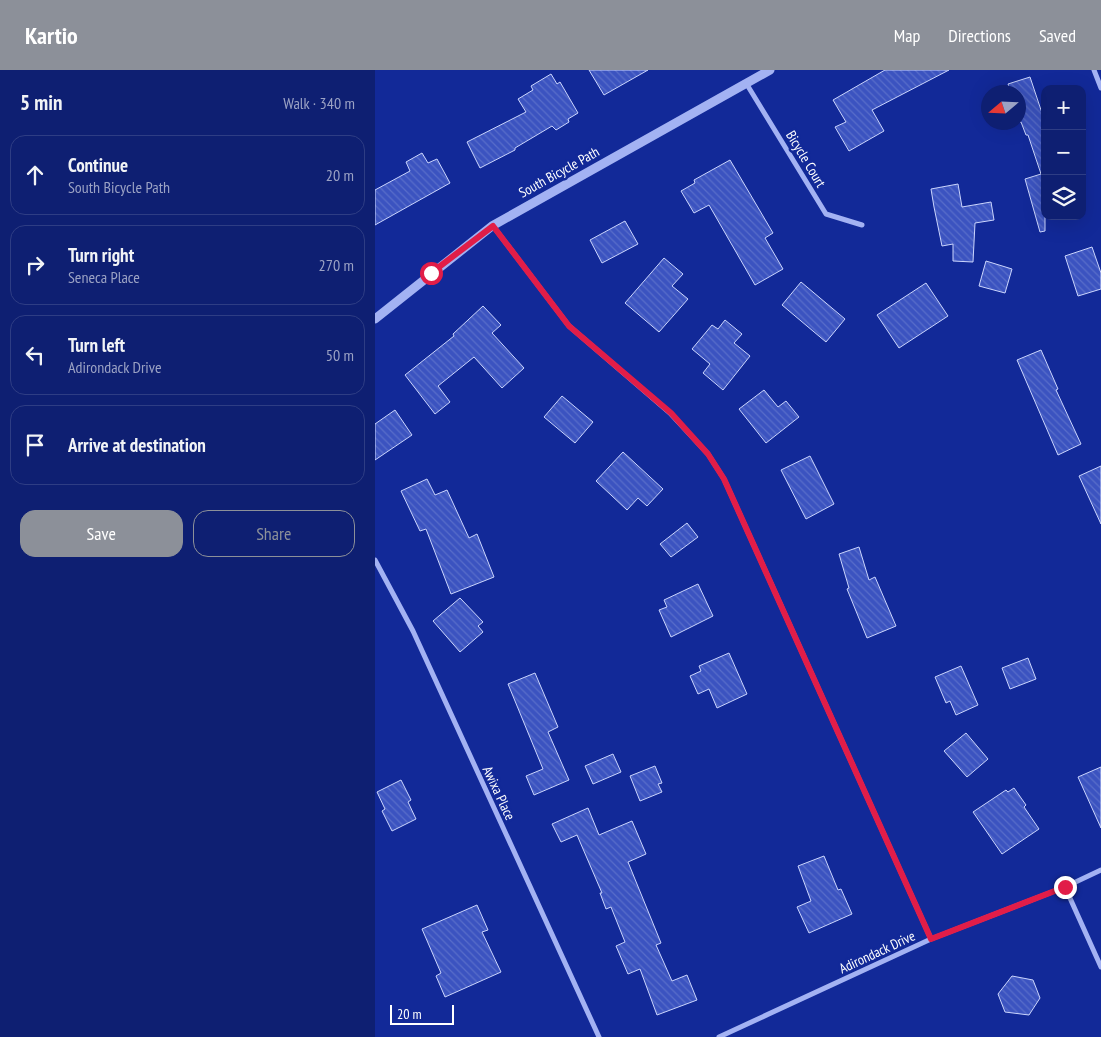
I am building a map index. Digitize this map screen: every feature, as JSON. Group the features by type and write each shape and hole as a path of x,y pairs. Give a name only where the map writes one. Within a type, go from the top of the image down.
{"street":[{"name":"South Bicycle Path","path":"375,319 493,226 770,70"},
{"path":"1094,70 1101,88"},
{"name":"Bicycle Court","path":"747,84 826,214 862,225"},
{"path":"493,226 569,326 671,413 708,454 724,479 931,939"},
{"name":"Awixa Place","path":"375,560 413,632 599,1037"},
{"name":"Adirondack Drive","path":"719,1037 931,939 1065,887 1101,870"},
{"path":"1065,887 1101,966"}],"building":[{"path":"589,70 648,70 604,95"},
{"path":"885,70 949,70 872,110 884,131 849,151 835,127 846,122 833,100"},
{"path":"551,74 557,84 560,82 578,113 568,119 569,122 556,130 552,126 515,148 515,150 480,168 467,142 526,112 518,99 533,90 531,86"},
{"path":"1030,77 1041,110 1041,174 1028,135 1026,135 1024,130 1026,130 1026,85 1008,84"},
{"path":"422,153 428,163 437,159 450,183 375,225 375,190 410,171 406,162"},
{"path":"730,160 773,233 765,238 783,269 755,285 709,205 694,213 681,191 695,183 694,180"},
{"path":"1041,174 1041,220 1045,220 1045,231 1040,232 1025,179"},
{"path":"958,184 962,207 991,202 994,220 975,223 973,262 953,261 953,244 942,246 934,207 931,189"},
{"path":"625,221 638,244 602,263 590,240"},
{"path":"1092,247 1101,273 1101,289 1078,296 1065,256"},
{"path":"664,258 683,274 672,286 688,299 659,332 625,303"},
{"path":"986,261 1012,269 1005,293 979,286"},
{"path":"801,282 845,319 826,342 782,305"},
{"path":"926,283 948,316 899,348 877,315"},
{"path":"483,306 501,325 492,333 524,368 502,388 474,357 438,386 450,402 435,414 405,375 454,336 453,334"},
{"path":"725,320 742,334 734,343 750,356 723,390 703,373 710,364 692,349 712,325 718,329"},
{"path":"1041,350 1058,389 1056,390 1081,444 1058,455 1017,360"},
{"path":"764,390 778,407 786,401 799,417 766,443 739,409"},
{"path":"562,396 593,422 575,443 544,417"},
{"path":"395,410 412,435 375,460 375,424"},
{"path":"623,452 663,489 647,506 638,498 627,510 596,481"},
{"path":"810,456 834,504 806,519 781,470"},
{"path":"1101,466 1101,524 1079,476"},
{"path":"427,479 435,495 447,490 469,538 477,534 494,577 451,594 426,529 420,531 401,491"},
{"path":"687,523 698,537 671,557 660,544"},
{"path":"859,547 869,580 875,577 896,626 867,638 847,589 849,588 839,554"},
{"path":"698,584 713,616 671,637 659,610 667,607 664,600"},
{"path":"460,598 483,622 478,626 483,632 460,652 433,621"},
{"path":"729,653 747,694 717,708 709,689 698,694 690,676 701,671 699,666"},
{"path":"1028,658 1036,679 1010,689 1002,668"},
{"path":"961,666 978,705 956,715 950,701 946,703 935,677"},
{"path":"535,673 558,727 548,732 569,780 534,795 526,776 543,769 508,684"},
{"path":"966,733 988,759 967,777 944,751"},
{"path":"613,754 621,772 593,784 585,766"},
{"path":"655,766 662,783 658,784 662,792 640,801 630,776"},
{"path":"1101,767 1101,828 1078,777"},
{"path":"401,780 411,800 408,802 416,819 392,831 382,811 385,809 377,792"},
{"path":"1014,788 1039,829 1002,854 973,812 1006,790 1008,792"},
{"path":"588,808 599,835 632,821 646,854 628,862 661,943 656,945 672,981 687,975 697,1000 657,1015 640,969 628,974 616,946 625,942 611,907 606,909 600,893 602,893 577,835 561,842 552,824"},
{"path":"824,856 838,890 841,889 852,914 809,933 797,907 811,901 798,866"},
{"path":"477,905 488,930 482,932 501,972 445,997 436,976 441,973 422,929"},
{"path":"1012,976 1033,980 1040,998 1029,1015 1005,1012 998,994"}],"route":[{"path":"431,273 493,226 569,326 671,413 708,454 724,479 931,939 1065,887"}]}
